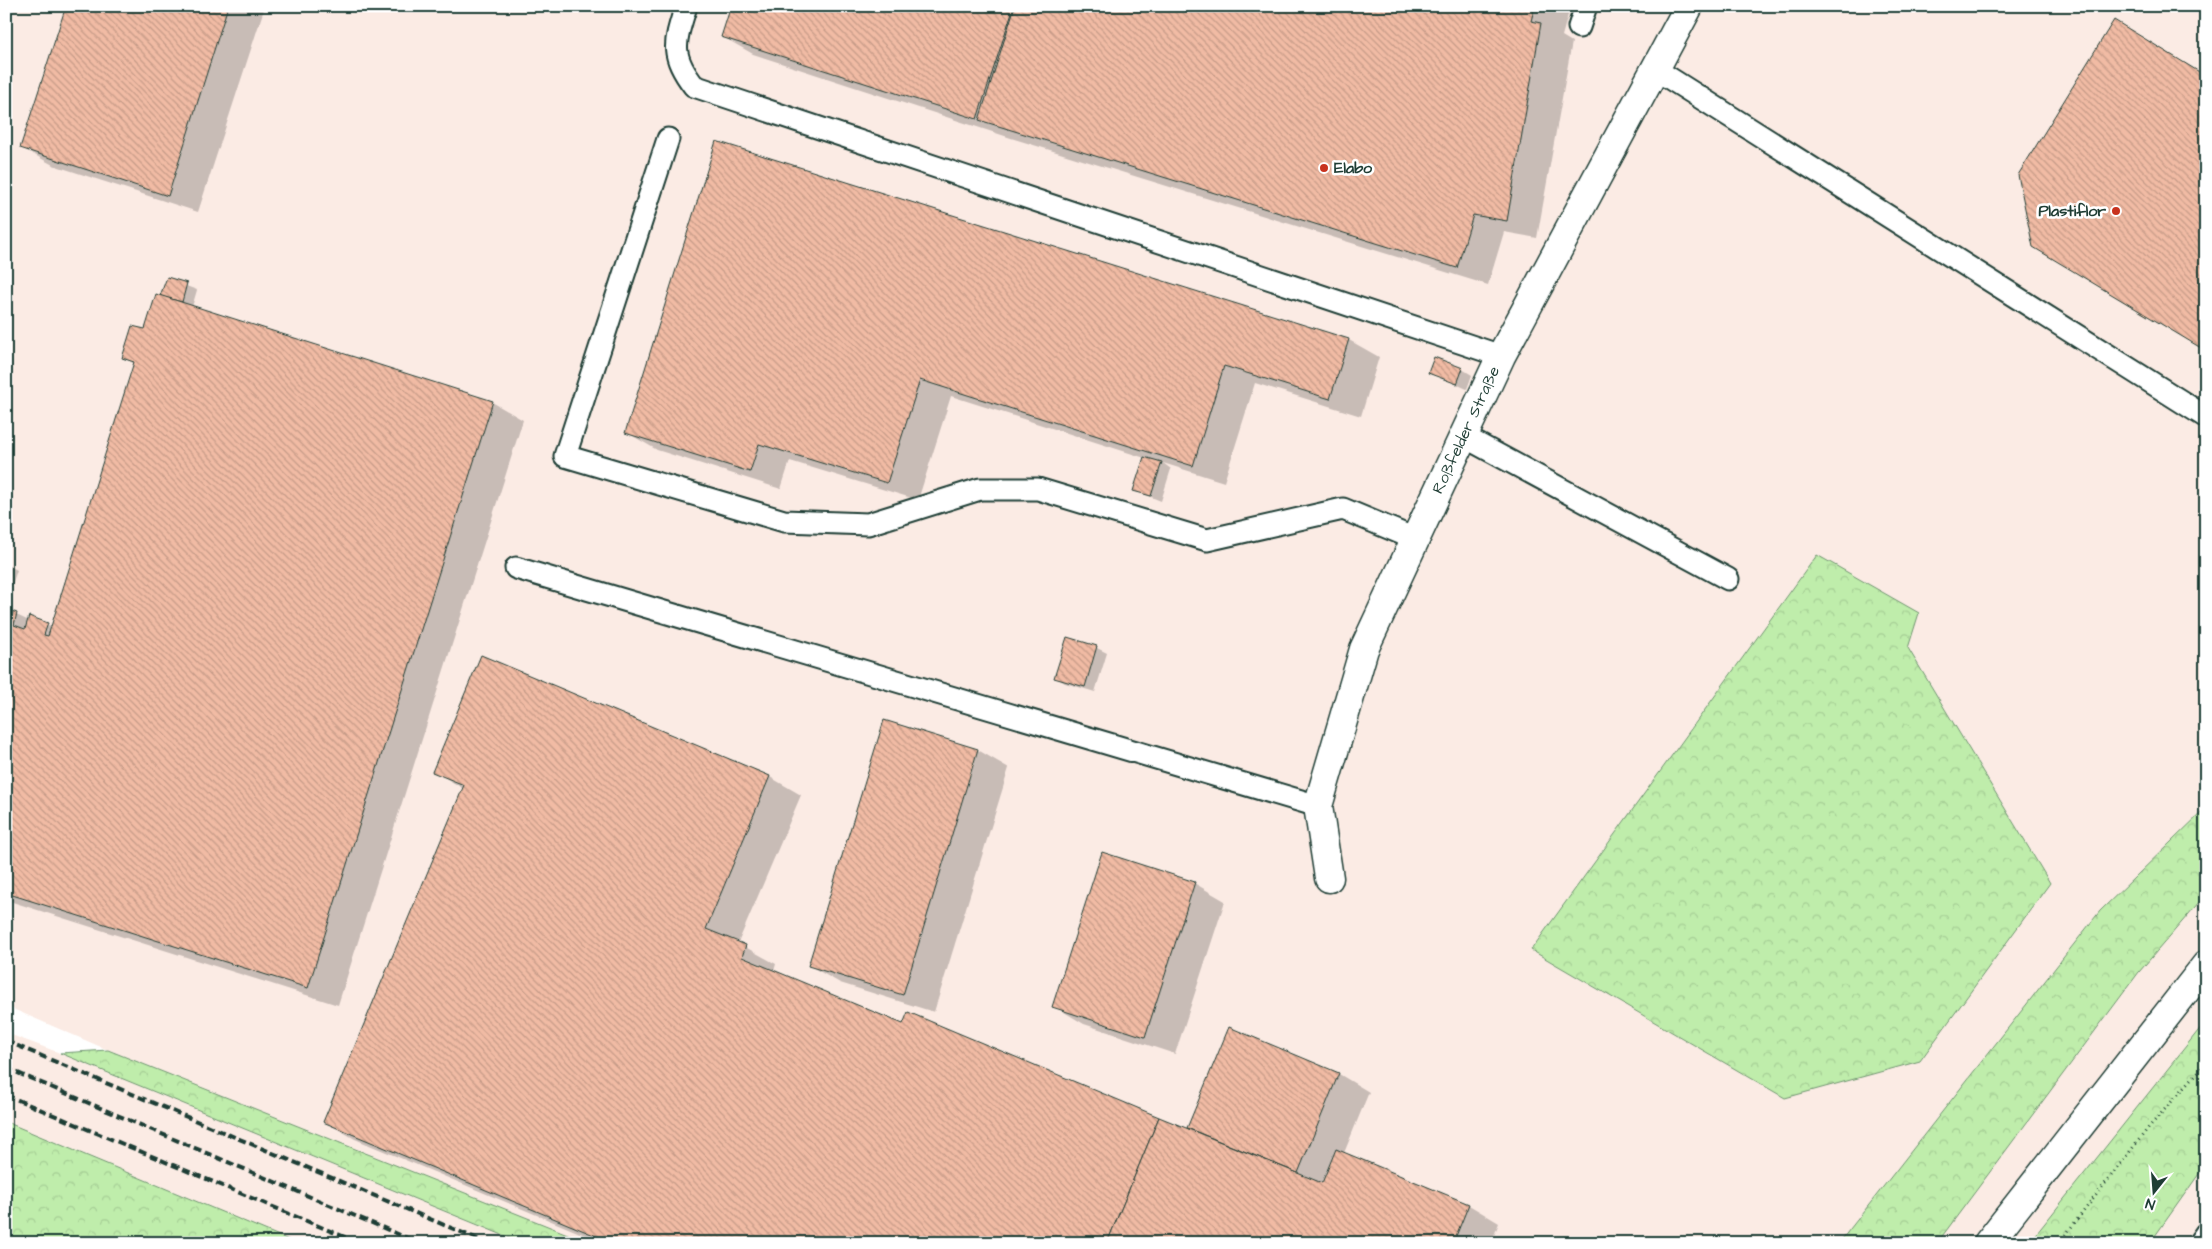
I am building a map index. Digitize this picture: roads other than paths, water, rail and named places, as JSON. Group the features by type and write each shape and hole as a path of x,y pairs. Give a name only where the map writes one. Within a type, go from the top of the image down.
{"street":[{"name":"Roßfelder Straße","path":"1330,878 1318,806 1364,649 1501,356 1689,6"},
{"path":"1988,1243 2206,965"}],"lane":[{"path":"686,6 675,41 680,68 694,86 1501,356"},
{"path":"1579,27 1586,6"},
{"path":"1655,69 2206,417"},
{"path":"668,138 565,456 784,521 868,524 980,489 1038,489 1208,540 1343,509 1415,539"},
{"path":"1463,436 1728,580"},
{"path":"516,568 1318,806"},
{"path":"2199,1243 2206,1233"}],"railway":[{"path":"6,1041 487,1243"},
{"path":"6,1068 419,1243"},
{"path":"6,1095 359,1243"}],"place":[{"name":"Elabo","path":"1324,168"},
{"name":"Plastiflor","path":"2116,211"}]}
